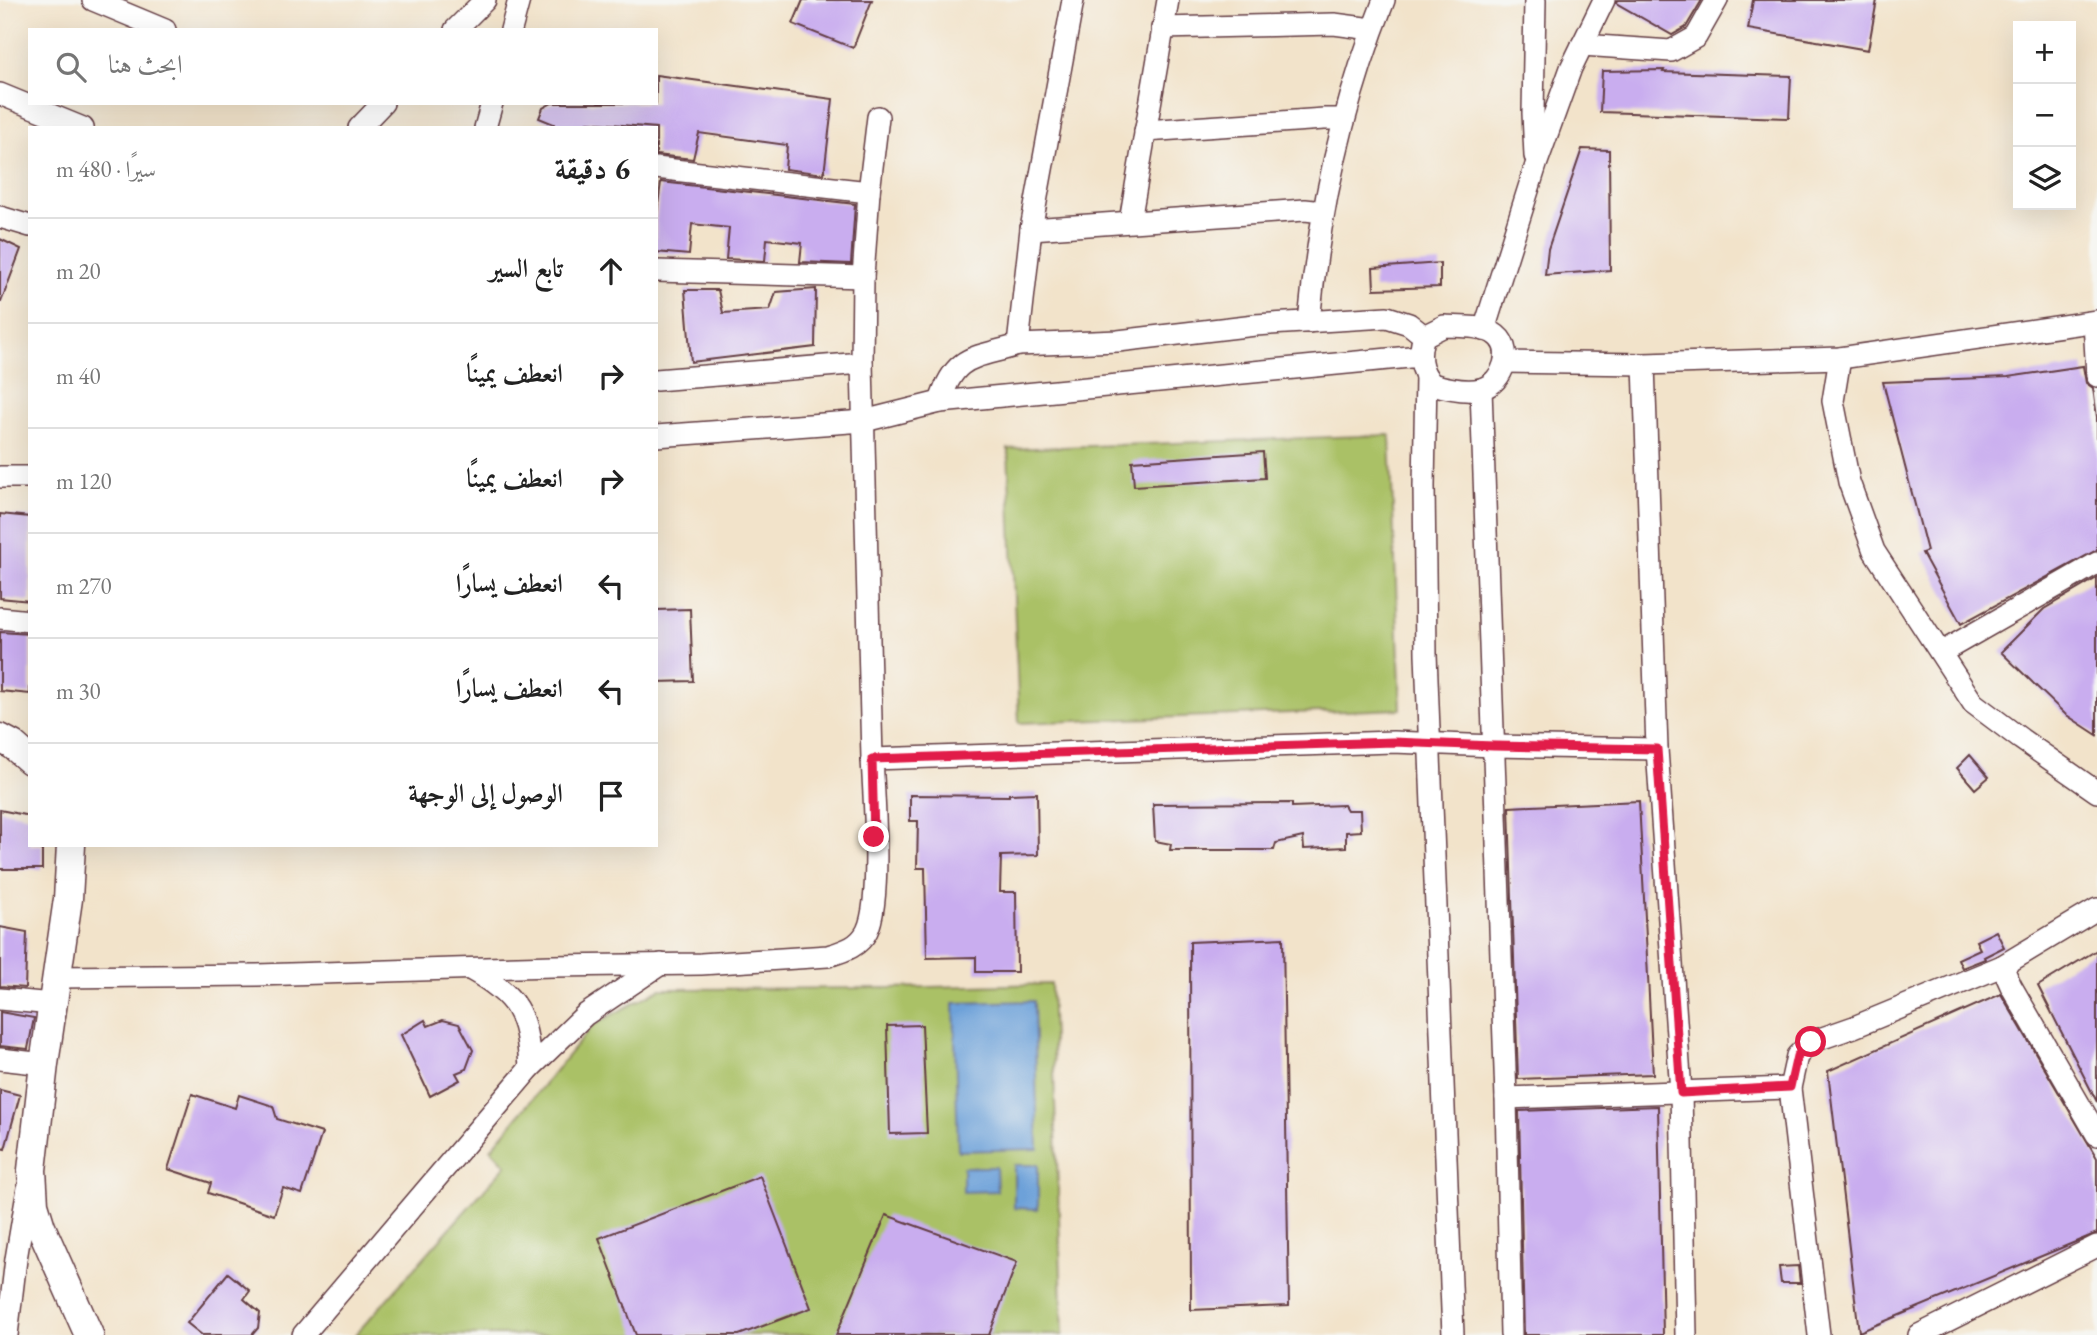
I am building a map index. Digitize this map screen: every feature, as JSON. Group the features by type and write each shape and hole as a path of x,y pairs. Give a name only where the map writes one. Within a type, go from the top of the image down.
{"street":[{"path":"93,0 160,28"},
{"path":"458,28 485,0"},
{"path":"512,28 519,0"},
{"path":"1018,345 1031,229 1073,0"},
{"path":"1130,221 1168,0"},
{"path":"1309,323 1323,212 1344,119 1372,29 1384,0"},
{"path":"1535,0 1532,113 1536,165"},
{"path":"1485,330 1536,165 1571,68 1604,0"},
{"path":"1582,45 1671,51 1696,37 1717,0"},
{"path":"1163,28 1334,24 1372,29"},
{"path":"0,94 78,126"},
{"path":"361,126 381,105"},
{"path":"486,126 491,105"},
{"path":"0,999 54,990 257,975 810,959 846,951 860,942 870,920 874,887 862,363 863,277 878,117"},
{"path":"1145,131 1344,119"},
{"path":"658,167 869,192"},
{"path":"1031,229 1304,210 1323,212"},
{"path":"0,216 28,225"},
{"path":"658,271 863,277"},
{"path":"940,402 947,378 961,362 1018,345 1118,341 1255,325 1387,317 1409,324 1423,356 1432,384 1481,389 1494,383 1501,373 1506,352 1501,341 1485,330 1444,326 1423,356 1426,654 1453,1335"},
{"path":"1505,362 1644,364 1840,358 2095,321 2097,376"},
{"path":"658,436 864,421 940,402 1423,356"},
{"path":"1840,358 1833,401 1849,482 1874,551 1973,703 2097,792"},
{"path":"658,380 862,363"},
{"path":"1644,364 1657,749 1681,1093 1686,1335"},
{"path":"1481,389 1506,1098 1511,1335"},
{"path":"0,477 28,477"},
{"path":"1942,652 2097,563"},
{"path":"0,618 28,621"},
{"path":"0,738 28,758"},
{"path":"872,759 1366,742 1657,749"},
{"path":"7,1335 68,899 71,847"},
{"path":"1819,1335 1790,1087 1797,1056 1811,1042 2002,966 2097,909"},
{"path":"303,1335 530,1068 585,1015 662,964"},
{"path":"2002,966 2097,1135"},
{"path":"469,969 489,980 514,1002 528,1039 530,1068"},
{"path":"0,1059 44,1064"},
{"path":"1506,1098 1790,1087"},
{"path":"32,1170 34,1204 41,1227 89,1335"},
{"path":"1919,1335 2097,1245"}],"green space":[{"path":"1390,435 1401,709 1019,723 1008,449"},
{"path":"1051,984 1063,1335 355,1335 506,1165 491,1149 593,1025 660,989"}],"water":[{"path":"1034,1001 1038,1149 958,1151 954,1003"},
{"path":"1014,1165 1038,1165 1038,1209 1014,1208"},
{"path":"963,1167 996,1167 997,1191 963,1192"}],"building":[{"path":"803,0 872,0 853,48 793,24"},
{"path":"1617,0 1702,0 1686,27 1672,35 1616,3"},
{"path":"1753,0 1877,0 1868,50 1748,29"},
{"path":"1664,70 1663,72 1791,76 1789,118 1600,112 1602,71"},
{"path":"658,75 833,99 824,174 785,169 787,145 699,133 693,159 658,155 658,126 588,122 587,126 554,126 539,118 543,108 548,105 658,105"},
{"path":"1582,149 1609,150 1610,270 1545,275 1548,249"},
{"path":"661,182 855,204 851,264 800,262 802,243 767,239 765,261 726,259 729,228 692,224 689,255 658,252"},
{"path":"0,239 21,249 1,302 0,302"},
{"path":"1440,263 1440,287 1374,289 1373,268"},
{"path":"816,289 815,347 691,362 685,290 718,290 723,313 770,310 776,292"},
{"path":"2083,366 2086,383 2093,388 2097,417 2097,550 1961,624 1922,553 1927,551 1883,382 2008,377"},
{"path":"1263,452 1265,478 1134,486 1132,461"},
{"path":"0,514 28,517 28,601 0,598"},
{"path":"2097,578 2097,735 2065,714 2001,652 2044,609"},
{"path":"690,609 693,681 658,682 658,610"},
{"path":"0,632 28,634 28,694 0,691"},
{"path":"1970,755 1989,777 1975,789 1957,768"},
{"path":"1037,793 1038,855 1001,856 1000,892 1016,892 1017,972 976,972 976,957 927,958 925,868 917,868 918,821 910,821 910,795 1009,796"},
{"path":"1639,801 1653,1074 1518,1079 1509,807"},
{"path":"1292,803 1292,807 1344,805 1347,810 1360,810 1361,831 1346,832 1346,847 1304,849 1303,837 1276,843 1274,850 1170,850 1171,844 1155,841 1153,804"},
{"path":"0,810 28,816 28,847 42,847 42,869 0,869"},
{"path":"0,927 27,932 25,988 0,986"},
{"path":"1996,931 2004,947 1984,957 1985,959 1962,968 1958,959 1980,949 1976,941"},
{"path":"1283,938 1289,1306 1191,1310 1190,942"},
{"path":"2097,950 2097,1102 2038,986"},
{"path":"2001,994 2097,1158 2097,1233 1859,1332 1828,1071"},
{"path":"0,1012 34,1018 28,1049 0,1046"},
{"path":"425,1020 428,1026 443,1020 459,1024 473,1050 466,1069 456,1073 460,1080 430,1096 401,1035"},
{"path":"922,1025 927,1133 890,1134 887,1026"},
{"path":"0,1090 20,1095 5,1149 0,1148"},
{"path":"192,1094 235,1108 239,1095 273,1106 277,1119 322,1133 302,1194 283,1188 274,1215 208,1193 211,1183 168,1169"},
{"path":"1658,1106 1663,1335 1524,1335 1519,1111"},
{"path":"760,1176 811,1308 739,1335 636,1335 599,1238"},
{"path":"886,1215 1017,1262 989,1335 836,1335"},
{"path":"1798,1266 1800,1283 1781,1283 1779,1267"},
{"path":"228,1273 250,1291 244,1299 260,1313 258,1328 252,1335 202,1335 187,1323"}],"route":[{"path":"874,837 872,759 1393,742 1657,749 1681,1093 1790,1087 1797,1056 1811,1042"}]}
